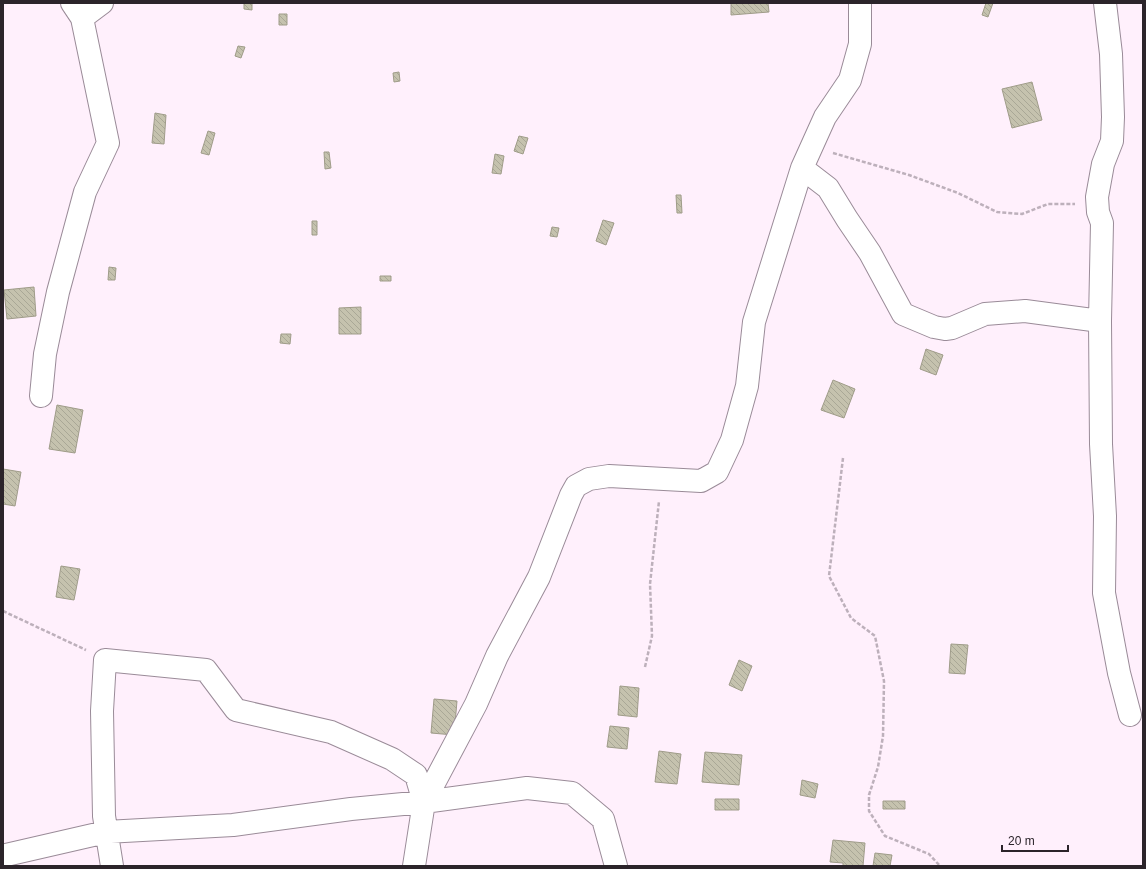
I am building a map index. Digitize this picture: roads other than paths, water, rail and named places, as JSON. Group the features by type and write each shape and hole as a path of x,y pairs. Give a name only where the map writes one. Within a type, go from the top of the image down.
{"street":[{"path":"41,396 45,354 58,292 85,192 108,143 77,11 102,3"},
{"path":"414,866 424,802 476,704 497,656 539,577 570,495 576,486 589,479 609,476 701,481 717,472 732,440 747,386 754,322 806,160 824,117 850,80 860,44 860,3"},
{"path":"1105,3 1111,54 1113,117 1112,141 1103,164 1097,197 1098,212 1102,223 1100,321 1101,444 1105,516 1104,593 1119,673 1130,715"},
{"path":"806,160 828,188 870,253 903,314 934,327 945,329 952,328 985,314 1025,311 1100,321"},
{"path":"112,866 104,816 102,711 104,660 206,670 236,710 331,732 392,759 416,775 424,802"},
{"path":"3,857 6,855 106,832 233,824 351,809 424,802 527,788 572,794 603,819 616,866"}]}
